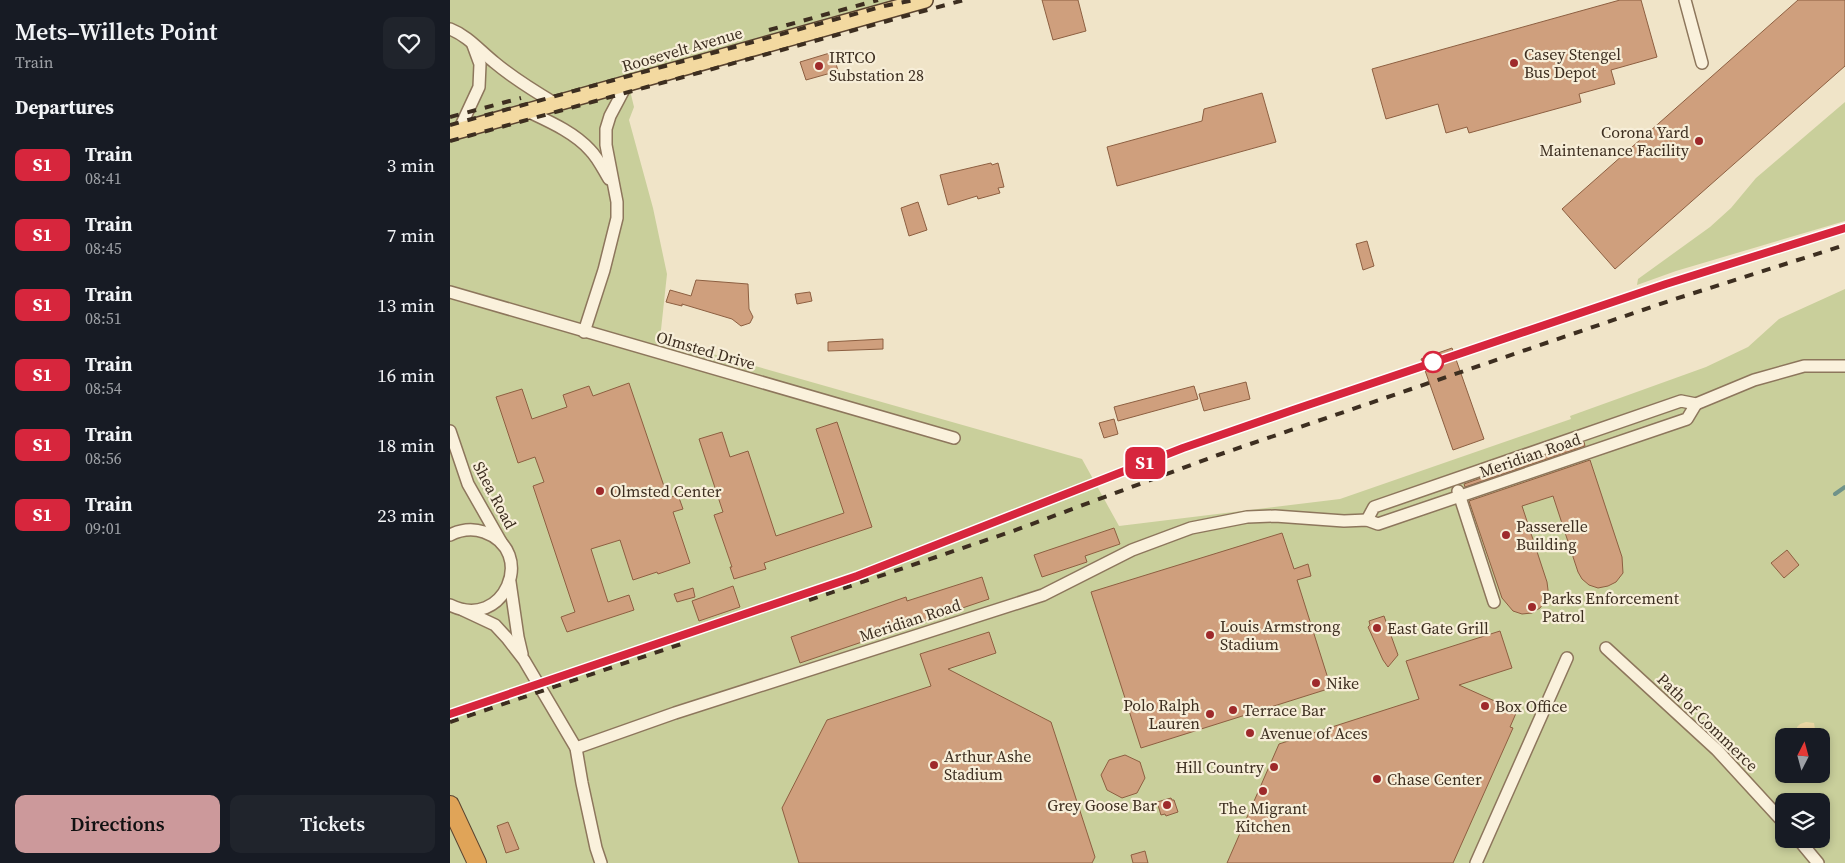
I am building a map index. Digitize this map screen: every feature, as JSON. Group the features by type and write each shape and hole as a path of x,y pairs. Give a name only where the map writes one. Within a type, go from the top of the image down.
{"highway":[{"path":"450,805 477,863"},
{"path":"450,827 464,863"}],"main road":[{"name":"Roosevelt Avenue","path":"455,132 924,0"}],"street":[{"path":"1685,0 1702,63"},
{"path":"450,29 464,36 500,67 532,90 556,104"},
{"path":"455,132 477,94 480,80 480,64 471,42"},
{"path":"584,332 615,227 617,202 606,145 606,129 612,110 628,82"},
{"path":"527,111 582,142 595,155 613,184"},
{"name":"Olmsted Drive","path":"450,292 954,438"},
{"name":"Meridian Road","path":"1367,520 1374,507 1681,401 1696,404 1754,380 1804,366 1845,366"},
{"name":"Meridian Road","path":"576,748 675,713 1043,595 1132,550 1191,528 1247,517 1275,516 1367,520 1378,524 1687,419 1696,404"},
{"name":"Shea Road","path":"450,431 468,484 510,560 510,582"},
{"path":"1454,480 1494,602"},
{"path":"450,536 464,530 481,531 496,538 503,545"},
{"path":"510,582 518,637 524,660"},
{"path":"463,610 476,610 489,606 500,598 510,582"},
{"path":"450,605 495,625 524,660 576,748 600,863"},
{"name":"Path of Commerce","path":"1606,648 1717,750 1775,813"},
{"path":"1476,863 1567,658"},
{"path":"1806,848 1818,863"}],"green space":[{"path":"450,0 924,0 628,82 634,107 629,120 653,208 667,274 660,339 1082,459 1119,526 1340,499 1571,419 1570,416 1706,367 1748,347 1779,319 1845,289 1845,863 450,863"},
{"path":"1845,102 1845,221 1676,271 1637,285 1638,279 1710,227 1731,208 1756,178"}],"sand":[{"path":"1806,722 1814,723 1815,728 1797,728 1800,724"}],"building":[{"path":"1042,0 1078,0 1086,31 1053,40"},
{"name":"Casey Stengel Bus Depot","path":"1620,0 1641,0 1657,57 1611,70 1615,84 1579,94 1581,102 1469,133 1467,127 1446,133 1438,104 1386,119 1372,69"},
{"name":"Corona Yard Maintenance Facility","path":"1798,0 1845,0 1845,66 1615,269 1562,209"},
{"name":"IRTCO Substation 28","path":"833,52 838,71 806,80 800,62"},
{"path":"1262,93 1276,142 1117,186 1107,147 1202,121 1204,109"},
{"path":"991,163 992,165 998,163 1004,187 998,188 1000,193 978,199 977,196 948,205 940,175"},
{"path":"918,202 927,230 909,236 901,208"},
{"path":"1367,241 1374,266 1363,270 1356,244"},
{"path":"696,280 748,284 749,309 753,317 750,323 741,326 732,319 682,304 682,306 666,302 670,290 691,296"},
{"path":"810,292 812,301 797,304 795,294"},
{"path":"883,339 883,349 828,351 828,342"},
{"path":"1452,348 1484,439 1453,450 1421,359"},
{"path":"1246,382 1250,399 1204,411 1199,394"},
{"name":"Olmsted Center","path":"629,383 668,498 678,495 683,509 673,512 690,563 633,580 620,540 591,549 608,602 629,595 634,610 567,632 561,617 575,612 533,486 544,482 535,457 518,463 496,397 522,389 532,419 567,407 563,395 589,386 593,396"},
{"path":"1194,386 1198,399 1118,421 1114,407"},
{"path":"1114,419 1118,434 1104,438 1099,423"},
{"path":"837,422 872,527 764,563 766,569 734,579 730,567 732,567 714,515 723,512 699,439 722,432 730,457 748,451 776,536 844,513 816,429"},
{"path":"1584,442 1585,446 1465,487 1464,484"},
{"name":"Passerelle Building","path":"1590,460 1622,557 1623,573 1616,582 1608,586 1598,588 1589,585 1578,572 1553,496 1522,506 1548,590 1546,600 1540,608 1532,613 1522,614 1513,611 1502,598 1469,501"},
{"path":"1114,528 1120,544 1085,556 1087,562 1042,577 1034,555"},
{"name":"Louis Armstrong Stadium","path":"1282,533 1294,569 1308,564 1311,576 1297,580 1331,688 1141,748 1091,592"},
{"path":"1787,550 1799,565 1784,578 1771,563"},
{"path":"982,577 989,599 800,663 791,637 906,597 907,601"},
{"path":"733,586 740,607 699,621 692,601"},
{"path":"693,588 695,597 677,602 674,594"},
{"path":"1384,616 1398,655 1388,667 1368,627 1370,625 1369,621"},
{"name":"Chase Center","path":"1500,631 1512,668 1459,685 1517,711 1510,727 1513,728 1453,863 1227,863 1279,744 1419,699 1406,661"},
{"name":"Arthur Ashe Stadium","path":"989,632 996,653 948,669 1051,722 1095,857 1092,863 799,863 782,808 827,720 931,686 920,654"},
{"path":"1125,755 1140,762 1145,778 1137,793 1122,798 1107,790 1101,775 1109,760"},
{"name":"Grey Goose Bar","path":"1171,798 1174,800 1178,812 1166,816 1165,814 1161,815 1157,802"},
{"path":"508,822 519,849 506,853 497,826"},
{"path":"1145,851 1148,863 1133,863 1131,855"}],"waterway":[{"path":"1835,494 1845,487"}],"railway":[{"path":"769,30 878,0"},
{"path":"450,125 884,6 914,0"},
{"path":"450,141 964,0"},
{"path":"450,117 521,98"},
{"path":"450,714 857,576 1183,448 1293,409 1666,284 1845,228"},
{"path":"809,600 1013,531 1218,455 1672,300 1845,245"},
{"path":"450,722 684,643"}],"train":[{"name":"S1","path":"450,714 857,576 1183,448 1666,284 1845,228"}],"place":[{"name":"Casey Stengel Bus Depot","path":"1514,63"},
{"name":"IRTCO Substation 28","path":"819,66"},
{"name":"Corona Yard Maintenance Facility","path":"1699,141"},
{"name":"Olmsted Center","path":"600,491"},
{"name":"Passerelle Building","path":"1506,535"},
{"name":"Parks Enforcement Patrol","path":"1532,607"},
{"name":"East Gate Grill","path":"1377,628"},
{"name":"Louis Armstrong Stadium","path":"1210,635"},
{"name":"Nike","path":"1316,683"},
{"name":"Box Office","path":"1485,706"},
{"name":"Terrace Bar","path":"1233,710"},
{"name":"Polo Ralph Lauren","path":"1210,714"},
{"name":"Avenue of Aces","path":"1250,733"},
{"name":"Arthur Ashe Stadium","path":"934,765"},
{"name":"Hill Country","path":"1274,767"},
{"name":"Chase Center","path":"1377,779"},
{"name":"The Migrant Kitchen","path":"1263,791"},
{"name":"Grey Goose Bar","path":"1167,805"}]}
